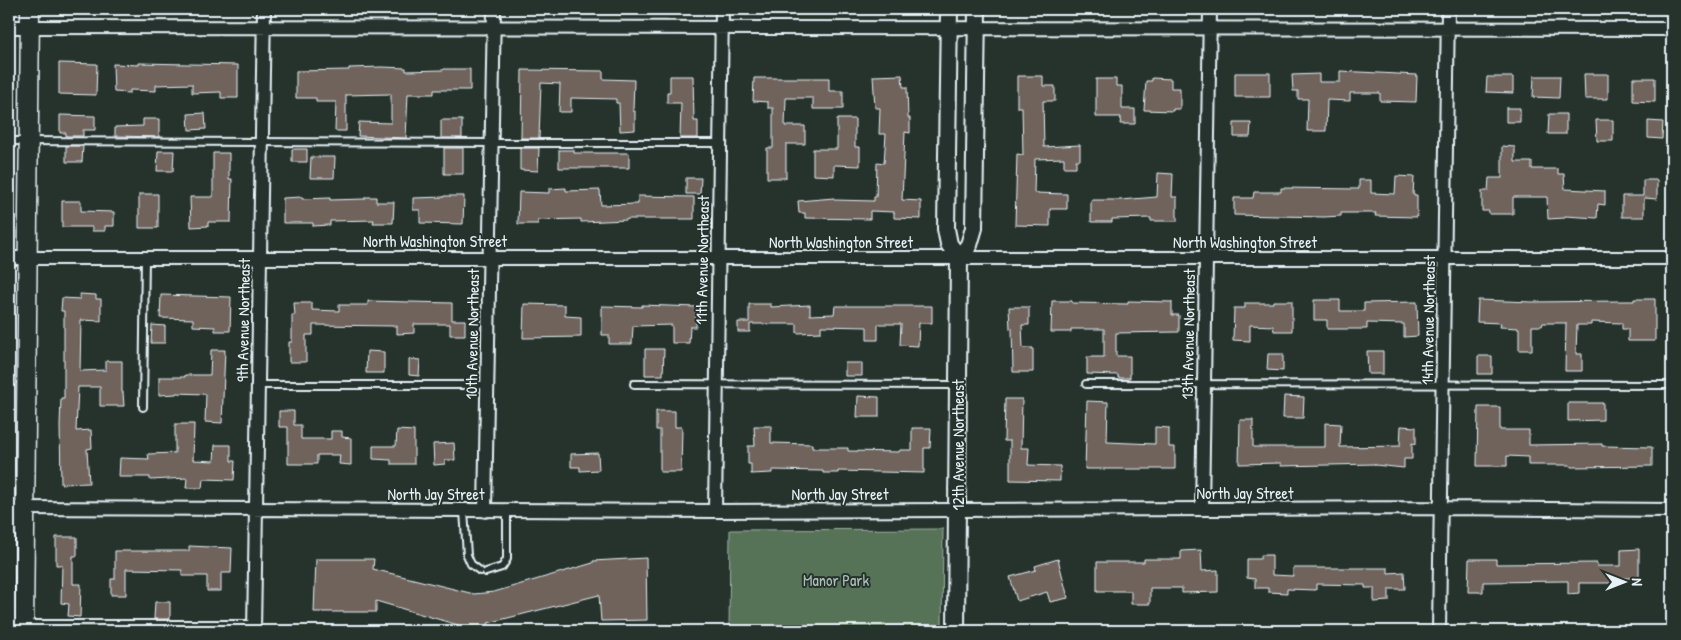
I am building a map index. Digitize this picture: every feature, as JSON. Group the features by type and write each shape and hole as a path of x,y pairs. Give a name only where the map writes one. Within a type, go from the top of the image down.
{"main road":[{"path":"19,626 17,508 27,258 30,9"}],"street":[{"name":"9th Avenue Northeast","path":"254,628 264,9"},
{"name":"10th Avenue Northeast","path":"485,511 494,9"},
{"name":"11th Avenue Northeast","path":"716,511 722,9"},
{"name":"12th Avenue Northeast","path":"949,9 946,229 949,244 959,258 956,631"},
{"name":"12th Avenue Northeast","path":"959,258 969,245 974,228 977,9"},
{"name":"13th Avenue Northeast","path":"1202,509 1210,9"},
{"name":"14th Avenue Northeast","path":"1439,631 1448,9"},
{"path":"9,27 1672,29"},
{"name":"North Washington Street","path":"9,258 1672,258"},
{"name":"North Jay Street","path":"17,508 464,511 1442,508 1672,510"}],"lane":[{"path":"9,141 492,144 720,143"},
{"path":"143,407 145,258"},
{"path":"634,384 958,385"},
{"path":"1086,384 1672,385"},
{"path":"258,385 488,385"},
{"path":"464,511 467,555 471,564 483,571 502,567 507,560 507,511"},
{"path":"19,626 254,628"}],"green space":[{"name":"Manor Park","path":"943,529 942,631 729,631 730,530"}],"building":[{"path":"59,63 97,64 96,95 59,94"},
{"path":"139,63 238,65 238,98 221,98 221,92 192,93 192,84 156,85 156,91 130,90 130,93 114,92 113,64 139,65"},
{"path":"382,67 406,68 406,71 470,69 470,90 434,90 434,94 408,94 406,138 358,136 359,122 391,123 391,94 346,95 346,131 335,131 336,102 316,102 316,98 296,98 296,71"},
{"path":"522,70 603,71 603,79 634,80 633,111 635,111 635,130 620,131 619,103 616,103 616,99 571,98 571,112 559,112 560,84 541,83 539,138 521,138"},
{"path":"1340,71 1417,75 1416,102 1380,101 1380,93 1350,93 1350,101 1327,100 1326,131 1307,131 1308,99 1298,99 1298,91 1293,91 1292,75 1319,74 1319,82 1340,82"},
{"path":"1235,73 1270,73 1270,97 1235,97"},
{"path":"1584,74 1608,74 1608,99 1585,99"},
{"path":"902,75 903,87 907,87 910,133 905,132 902,200 921,201 921,219 894,218 894,212 870,211 870,219 805,218 805,213 799,213 798,201 834,198 834,200 874,201 874,197 876,197 877,162 884,163 886,134 879,134 880,108 875,108 873,76"},
{"path":"670,76 693,76 694,121 698,121 698,138 680,138 681,103 667,103 667,92 670,92"},
{"path":"1017,76 1043,76 1043,86 1055,86 1055,101 1043,101 1044,147 1080,145 1080,160 1076,160 1076,167 1064,167 1064,158 1035,159 1034,193 1067,194 1067,209 1050,209 1050,226 1015,225 1017,154 1023,155 1022,107 1017,107"},
{"path":"1534,76 1560,76 1559,98 1533,97"},
{"path":"1487,77 1513,77 1513,93 1486,92"},
{"path":"754,78 829,78 829,91 843,91 843,109 813,109 813,98 786,98 785,126 805,126 805,144 786,144 786,178 767,178 767,148 773,148 773,108 768,108 768,102 753,101"},
{"path":"1152,78 1171,79 1171,88 1180,88 1180,109 1173,109 1173,111 1144,110 1146,81 1152,81"},
{"path":"1633,78 1655,78 1655,102 1633,101"},
{"path":"1096,79 1116,79 1116,86 1122,86 1122,109 1135,109 1135,124 1120,124 1121,117 1096,117"},
{"path":"1506,108 1520,108 1520,122 1506,122"},
{"path":"205,113 206,129 189,130 188,114"},
{"path":"1549,114 1566,114 1566,134 1548,134"},
{"path":"60,115 95,116 95,130 83,130 83,136 66,136 66,133 60,133"},
{"path":"143,119 159,119 159,137 115,136 115,127 143,126"},
{"path":"837,119 855,119 855,147 860,147 860,166 834,165 834,176 813,175 813,149 837,149"},
{"path":"441,120 462,120 462,138 441,138"},
{"path":"1596,120 1613,120 1613,141 1597,141"},
{"path":"1648,121 1663,122 1662,139 1648,138"},
{"path":"1234,123 1251,123 1250,137 1234,137"},
{"path":"66,146 83,146 82,162 66,162"},
{"path":"1502,146 1515,147 1515,162 1532,162 1532,169 1558,169 1558,174 1564,174 1565,189 1605,191 1605,205 1598,204 1597,218 1565,216 1565,218 1548,219 1547,197 1513,197 1513,214 1489,214 1489,211 1482,211 1482,191 1488,191 1489,178 1502,178"},
{"path":"444,148 463,148 463,174 444,174"},
{"path":"520,148 539,148 538,171 520,170"},
{"path":"292,149 307,149 307,162 292,162"},
{"path":"559,150 574,150 574,153 629,153 629,168 559,168"},
{"path":"158,151 174,151 173,171 157,171"},
{"path":"213,153 229,153 229,179 232,179 231,222 208,222 208,226 191,227 190,197 213,197"},
{"path":"311,157 335,157 334,178 310,178"},
{"path":"1158,173 1173,174 1172,197 1177,197 1177,221 1151,221 1151,218 1112,219 1112,222 1091,222 1091,200 1157,197"},
{"path":"1396,176 1414,177 1413,195 1417,195 1417,217 1375,216 1376,213 1341,213 1341,216 1324,217 1234,215 1234,198 1253,198 1254,192 1281,192 1281,188 1359,189 1359,180 1371,180 1371,193 1395,194"},
{"path":"686,178 701,178 700,194 686,194"},
{"path":"1643,180 1657,180 1657,199 1644,198 1644,217 1622,217 1622,196 1643,196"},
{"path":"566,188 566,191 600,190 601,205 638,204 638,196 694,197 694,219 627,219 581,222 581,219 538,220 538,224 518,224 519,192 549,193 549,189"},
{"path":"139,194 158,194 158,228 139,228"},
{"path":"464,196 463,224 420,223 420,210 413,210 413,198"},
{"path":"302,197 302,199 330,198 330,200 376,197 376,202 394,202 393,223 373,223 374,220 330,221 330,225 313,226 313,223 283,223 283,198"},
{"path":"62,201 81,201 81,211 114,212 114,226 105,226 105,231 92,231 92,227 62,227"},
{"path":"80,294 96,295 96,299 101,299 101,321 81,320 80,371 106,370 106,361 122,361 124,406 100,406 100,387 78,387 76,431 91,430 92,448 87,449 89,483 61,484 60,426 61,398 64,398 64,311 61,311 62,298 80,299"},
{"path":"161,295 231,297 230,331 215,331 215,327 193,326 193,319 160,318"},
{"path":"1634,299 1655,299 1655,341 1628,341 1628,329 1622,329 1622,323 1591,322 1591,325 1577,325 1576,354 1582,354 1582,371 1565,371 1566,323 1543,323 1542,326 1532,326 1532,350 1519,350 1519,328 1500,327 1501,323 1477,322 1478,300 1532,302 1634,301"},
{"path":"1314,300 1340,300 1340,311 1364,311 1364,303 1417,302 1418,336 1404,337 1404,324 1367,323 1367,329 1327,329 1327,320 1314,320"},
{"path":"368,301 452,303 452,320 465,320 465,335 450,335 450,324 414,324 414,333 397,334 397,326 313,325 313,335 306,335 306,362 289,362 289,342 292,342 292,315 295,315 294,303 312,303 312,310 339,311 339,305 368,305"},
{"path":"1052,301 1128,304 1128,301 1172,302 1172,315 1179,315 1179,332 1116,333 1116,356 1130,356 1130,378 1118,378 1118,375 1087,374 1087,357 1104,357 1104,329 1071,329 1071,332 1051,332"},
{"path":"1273,301 1292,301 1292,331 1274,331 1273,326 1250,325 1250,341 1233,340 1234,308 1245,308 1245,303 1273,303"},
{"path":"524,304 565,305 565,316 581,317 581,337 523,338"},
{"path":"749,304 771,304 771,307 810,305 810,315 834,314 835,306 932,306 932,323 919,323 918,346 900,345 901,324 878,324 878,340 867,340 867,327 821,326 821,332 797,333 797,324 750,324 750,332 738,332 738,322 749,322"},
{"path":"642,305 696,307 696,327 690,327 689,343 672,343 672,325 633,326 632,344 609,344 609,335 602,335 602,306 642,307"},
{"path":"1009,307 1029,307 1029,325 1022,325 1023,348 1033,348 1033,372 1013,372 1012,328 1010,329"},
{"path":"152,325 165,326 165,343 151,343"},
{"path":"645,349 664,349 663,375 645,375"},
{"path":"211,350 225,350 222,423 205,422 206,394 176,393 159,395 159,377 210,375"},
{"path":"367,351 384,352 384,373 366,373"},
{"path":"1367,351 1383,351 1383,374 1368,374"},
{"path":"1268,354 1283,354 1283,371 1267,370"},
{"path":"1478,356 1492,356 1492,374 1478,374"},
{"path":"409,359 420,360 419,376 409,375"},
{"path":"845,363 862,363 862,376 845,376"},
{"path":"858,396 879,397 879,417 857,417"},
{"path":"1284,396 1304,397 1303,418 1283,418"},
{"path":"1005,399 1022,399 1021,448 1029,448 1028,465 1060,466 1060,481 1010,480 1010,441 1004,441"},
{"path":"1087,401 1108,402 1107,442 1155,444 1155,427 1169,428 1169,447 1175,447 1175,469 1085,469"},
{"path":"1568,403 1603,403 1603,420 1568,421"},
{"path":"1478,407 1500,407 1500,430 1529,430 1529,445 1602,444 1602,446 1652,447 1652,466 1571,467 1570,465 1528,465 1528,457 1507,456 1507,466 1477,466"},
{"path":"279,411 294,411 294,425 301,425 301,439 331,439 331,431 342,431 342,437 351,438 351,465 339,464 340,455 317,455 317,464 288,464 288,427 279,427"},
{"path":"656,411 675,411 675,427 682,427 681,472 660,472 660,430 656,430"},
{"path":"1240,420 1253,420 1253,447 1325,447 1325,423 1341,424 1340,447 1400,446 1401,426 1416,427 1416,444 1412,443 1412,459 1404,459 1404,468 1375,464 1281,466 1281,463 1239,464"},
{"path":"175,424 194,424 193,460 214,461 215,445 231,445 231,461 235,461 234,480 203,479 202,488 186,488 187,478 150,480 150,477 119,477 120,458 149,459 148,454 175,453"},
{"path":"754,426 771,426 771,443 812,444 812,448 848,448 848,451 899,452 900,450 912,450 912,428 931,428 930,448 924,448 924,473 838,471 838,473 823,473 823,471 772,470 772,473 751,474 751,464 748,464 748,446 755,446"},
{"path":"397,430 414,431 414,464 391,464 391,460 373,459 373,446 396,446"},
{"path":"454,443 455,460 445,460 445,464 434,465 433,444"},
{"path":"598,453 599,470 580,471 580,467 571,467 571,454"},
{"path":"56,537 77,537 77,556 73,556 73,584 81,584 80,617 68,616 69,604 61,603 62,565 56,565"},
{"path":"189,546 232,548 231,573 221,573 221,591 207,591 207,576 182,576 182,570 126,569 126,595 111,595 111,579 115,579 115,551 189,551"},
{"path":"1639,549 1639,578 1612,578 1612,583 1579,583 1579,593 1568,594 1568,581 1483,582 1483,592 1468,592 1469,559 1496,559 1496,564 1597,563 1597,566 1621,566 1621,550"},
{"path":"1201,550 1202,571 1218,570 1218,592 1182,593 1182,588 1150,588 1150,604 1131,604 1131,591 1097,591 1097,562 1144,562 1144,559 1181,559 1181,551"},
{"path":"1261,555 1272,555 1272,575 1293,576 1293,568 1388,568 1388,573 1404,572 1405,589 1389,589 1389,601 1374,602 1374,588 1365,588 1365,585 1316,584 1316,590 1287,589 1287,593 1268,592 1268,588 1255,588 1255,579 1247,578 1247,559 1260,559"},
{"path":"646,558 647,620 601,621 599,595 488,623 490,631 459,631 458,625 376,601 376,612 314,612 316,559 374,559 373,569 474,594 494,592 593,563 593,561"},
{"path":"1058,559 1068,598 1050,602 1047,592 1017,601 1010,577 1036,570 1035,566"},
{"path":"155,602 170,602 170,619 154,619"}]}
